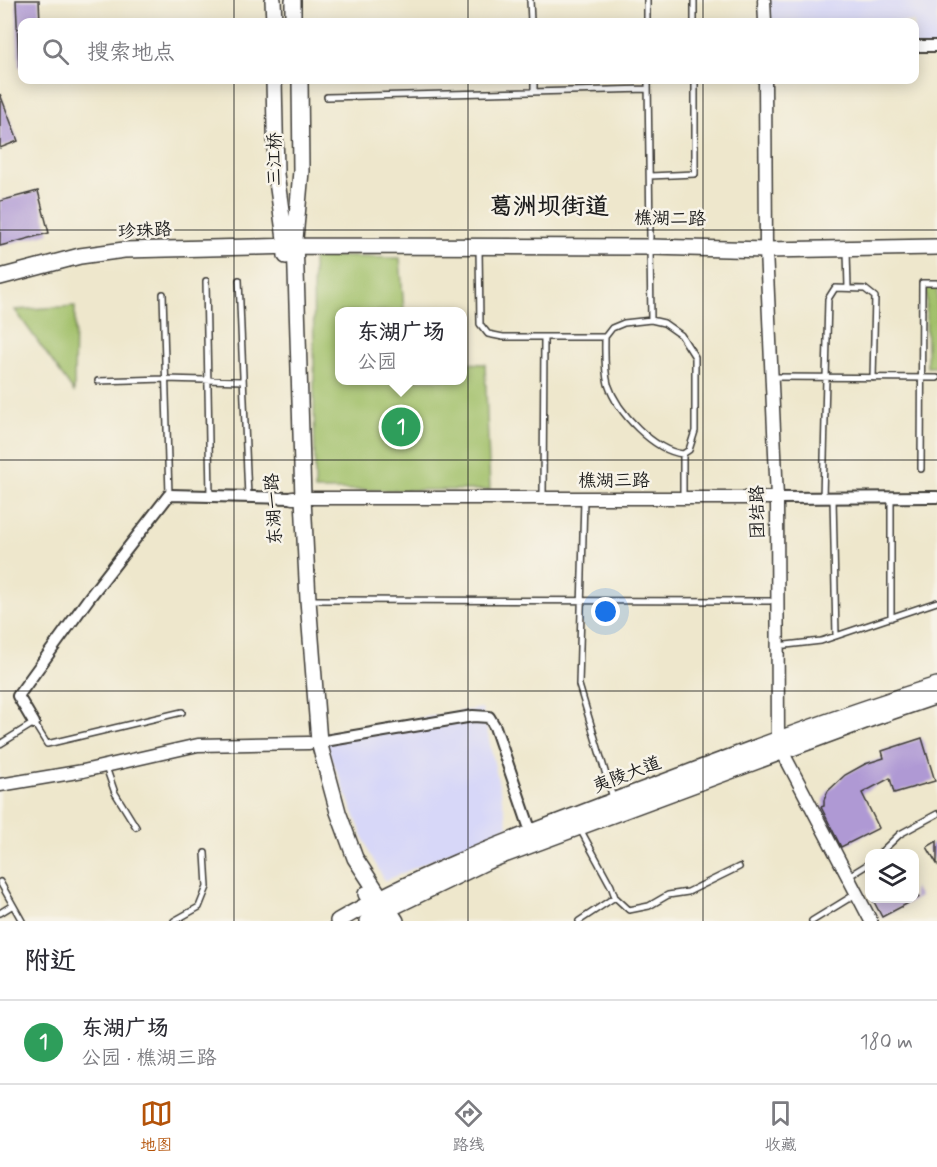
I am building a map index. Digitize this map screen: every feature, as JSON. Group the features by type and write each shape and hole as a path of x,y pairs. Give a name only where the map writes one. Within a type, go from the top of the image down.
{"main road":[{"path":"273,0 274,18"},
{"path":"283,0 283,18"},
{"path":"293,0 293,18"},
{"path":"300,0 300,18"},
{"path":"274,84 276,174 290,242 297,498 308,600 314,742 351,849 381,912"},
{"name":"三江桥","path":"284,84 290,242"},
{"name":"三江桥","path":"290,242 294,84"},
{"path":"290,242 301,171 300,84"},
{"name":"樵湖二路","path":"763,245 937,238"},
{"name":"珍珠路","path":"0,266 78,246 123,240 290,242"},
{"name":"樵湖二路","path":"290,242 479,247 650,242"},
{"name":"樵湖二路","path":"290,242 650,242 847,249 937,247"},
{"name":"珍珠路","path":"0,277 80,256 124,250 290,242"},
{"name":"东湖一路","path":"297,498 314,742"},
{"name":"夷陵大道","path":"338,921 381,912 488,861 579,828 868,706 937,685"},
{"name":"夷陵大道","path":"381,912 483,850 613,801 937,696"}],"street":[{"path":"757,0 758,18"},
{"path":"764,0 765,18"},
{"path":"919,46 937,46"},
{"name":"团结路","path":"758,84 773,498 777,746 871,921"},
{"name":"团结路","path":"765,84 763,245 772,377 771,601 777,746 863,921"},
{"path":"34,723 18,696 89,598 169,495 297,498"},
{"name":"樵湖三路","path":"297,498 937,497"},
{"path":"0,785 105,766 198,745 314,742 473,716 489,717 495,727 531,832"}],"lane":[{"path":"530,0 531,18"},
{"path":"646,0 647,18"},
{"path":"694,0 694,18"},
{"path":"534,84 534,92"},
{"path":"648,84 651,320"},
{"path":"650,176 695,174 694,84"},
{"path":"327,97 648,89"},
{"path":"479,247 480,324 488,334 503,337 605,337"},
{"path":"847,249 848,288"},
{"path":"238,280 248,497"},
{"path":"206,281 210,496"},
{"path":"921,469 922,284 937,284"},
{"path":"836,636 828,498 826,377 828,299 835,288 865,289 875,297 873,378"},
{"path":"163,294 169,495"},
{"path":"651,320 664,323 681,335 695,357 695,431 689,450 683,454 674,453 656,445 624,413 609,384 605,337 612,328 624,323 651,320"},
{"path":"543,499 544,337"},
{"path":"772,377 937,378"},
{"path":"98,381 165,379 243,381"},
{"path":"683,454 683,499"},
{"path":"891,497 891,618"},
{"path":"584,499 579,685 613,801"},
{"path":"308,600 771,601"},
{"path":"777,646 804,644 836,636 937,602"},
{"path":"0,744 34,723 47,744 182,712"},
{"path":"105,766 115,793 136,827"},
{"path":"884,849 900,834 937,814"},
{"path":"579,828 615,897 629,909 649,906 668,896 688,892 739,867"},
{"path":"174,921 199,907 207,887 205,853"},
{"path":"848,877 865,867"},
{"path":"0,882 22,921"},
{"path":"579,921 615,897"},
{"path":"812,921 851,897"},
{"path":"0,913 13,905"}],"shaded area":[{"path":"769,0 937,0 937,55 919,55 919,18 770,18"},
{"path":"482,708 508,826 385,881 370,854 322,734"}],"green space":[{"path":"313,256 400,258 404,307 335,307 335,385 467,385 467,363 485,364 490,490 315,490"},
{"path":"926,287 937,287 937,367 927,367"},
{"path":"75,306 74,392 15,310"}],"building":[{"path":"16,0 39,0 40,18 18,18 18,45"},
{"path":"0,94 18,141 0,148"},
{"path":"38,191 49,233 0,246 0,201"},
{"path":"922,738 935,781 894,793 890,778 862,793 879,828 841,847 821,807 824,806 828,791 845,775 865,764 884,758 882,751"},
{"path":"937,841 937,864 927,847"},
{"path":"875,903 909,903 882,917"}],"place":[{"name":"东湖广场","path":"401,427"}],"district":[{"name":"葛洲坝街道","path":"549,207"}]}
